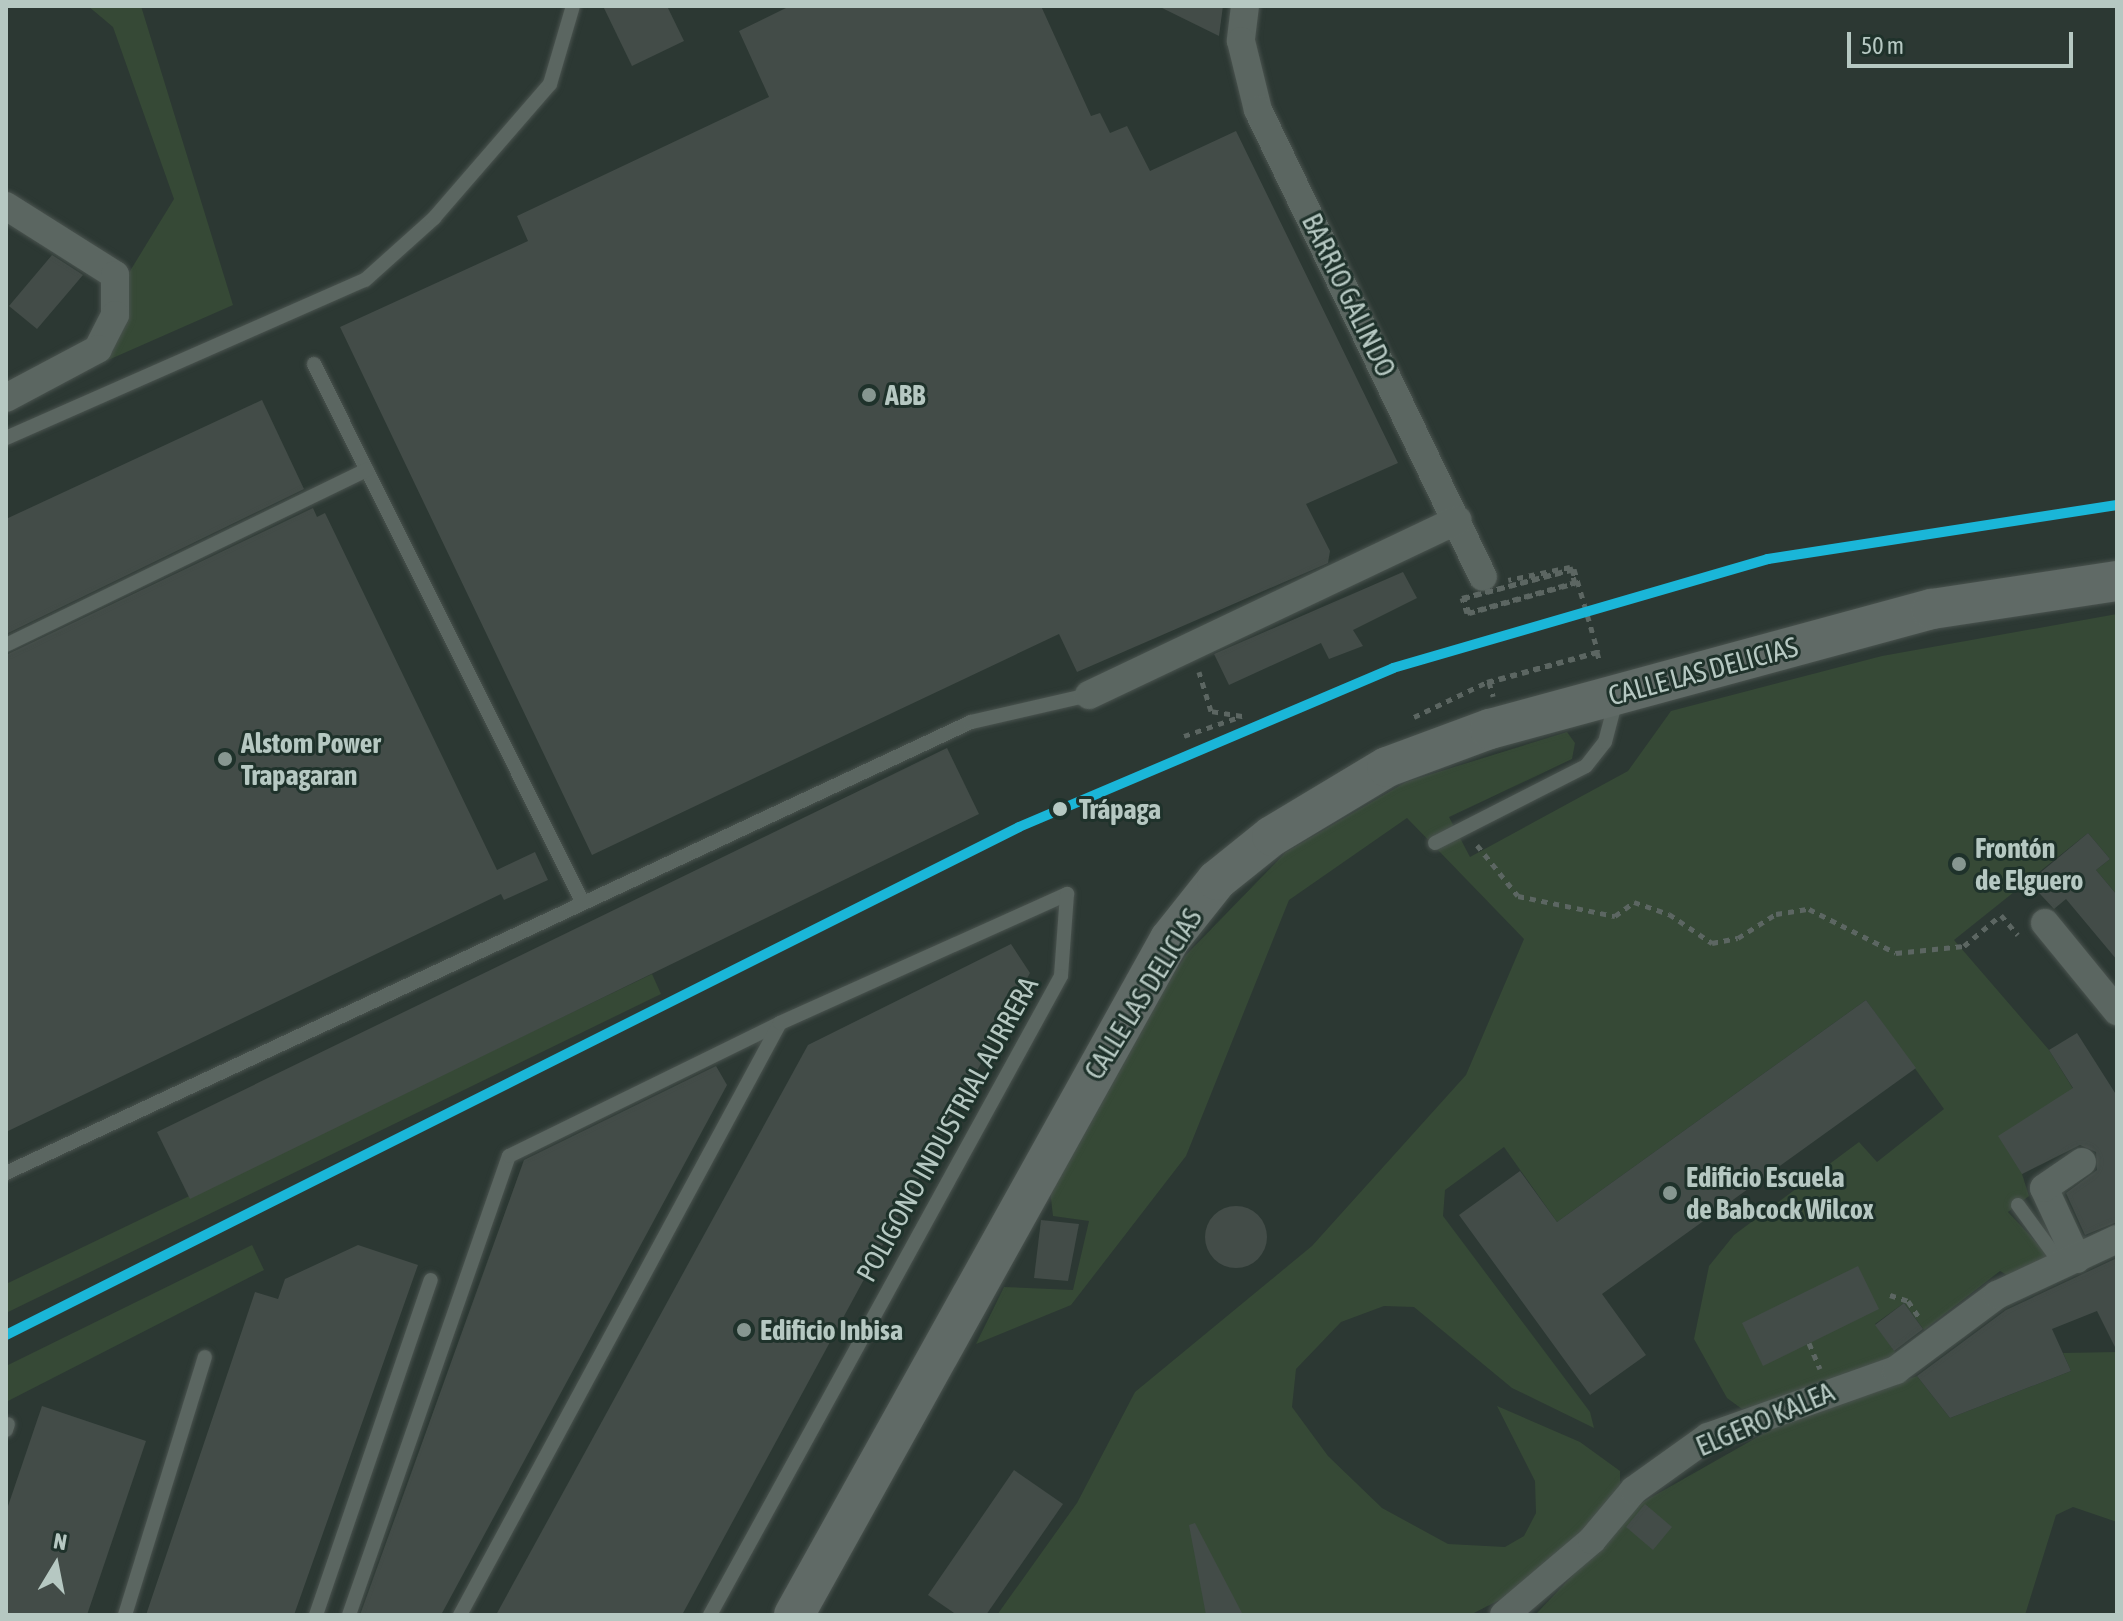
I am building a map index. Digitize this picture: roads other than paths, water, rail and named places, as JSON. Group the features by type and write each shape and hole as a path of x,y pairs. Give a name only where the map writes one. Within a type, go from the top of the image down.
{"street":[{"name":"BARRIO GALINDO","path":"1245,6 1241,41 1258,110 1483,577"},
{"path":"6,206 115,275 115,315 98,349 6,398"},
{"path":"1089,695 1458,520"},
{"name":"CALLE LAS DELICIAS","path":"794,1615 1155,965 1217,880 1272,836 1387,767 1616,694 1932,609 2117,581"},
{"path":"2045,923 2117,1011"},
{"path":"2069,1262 2044,1188 2082,1162"},
{"name":"ELGERO KALEA","path":"1504,1615 1592,1540 1634,1490 1708,1437 1896,1370 1997,1295 2117,1239"}],"lane":[{"path":"6,438 365,280 434,218 550,84 573,6"},
{"path":"314,364 582,901"},
{"path":"6,645 367,470"},
{"path":"1435,843 1586,766 1610,731 1616,694"},
{"path":"6,1173 582,901 971,722 1089,695"},
{"name":"POLIGONO INDUSTRIAL AURRERA","path":"349,1615 509,1156 780,1023 1067,894 1061,976 710,1615"},
{"path":"460,1615 780,1023"},
{"path":"2018,1205 2069,1262"},
{"path":"316,1615 431,1280"},
{"path":"125,1615 205,1357"}],"place":[{"name":"ABB","path":"869,395"},
{"name":"Alstom Power Trapagaran","path":"225,759"},
{"name":"Trápaga","path":"1060,809"},
{"name":"Frontón de Elguero","path":"1959,864"},
{"name":"Edificio Escuela de Babcock Wilcox","path":"1670,1193"},
{"name":"Edificio Inbisa","path":"744,1330"}]}
